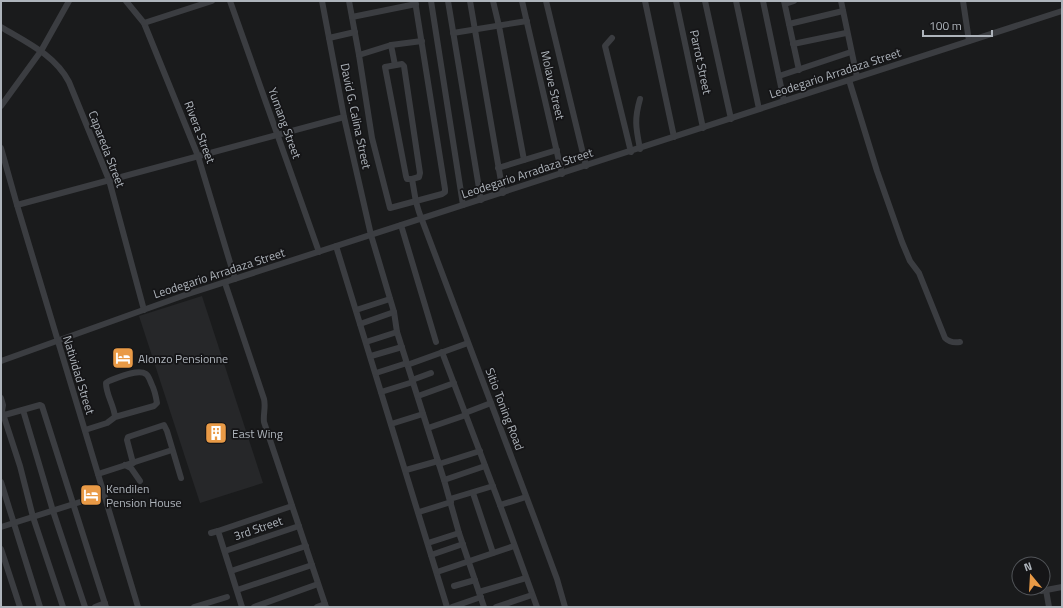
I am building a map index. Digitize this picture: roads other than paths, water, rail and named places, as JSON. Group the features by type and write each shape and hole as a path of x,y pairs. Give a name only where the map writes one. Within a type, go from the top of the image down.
{"street":[{"path":"1,106 41,51 69,1"},
{"name":"Rivera Street","path":"126,1 144,23 198,156 235,279"},
{"path":"144,23 212,1"},
{"name":"Yumang Street","path":"230,1 319,252"},
{"name":"David G. Calina Street","path":"322,1 344,117 371,235 394,312 397,332 439,462 459,533 484,607"},
{"path":"349,1 372,138 390,208 442,194 445,192 445,189 416,2 352,17"},
{"path":"431,1 463,205"},
{"path":"448,1 481,200"},
{"path":"470,1 503,193"},
{"path":"493,1 524,160"},
{"name":"Molave Street","path":"522,1 562,174"},
{"path":"645,1 674,137"},
{"name":"Parrot Street","path":"676,1 703,128"},
{"path":"705,1 731,119"},
{"path":"736,1 760,109"},
{"path":"763,1 784,101"},
{"path":"794,1 784,2 799,70"},
{"path":"841,1 846,32 857,77"},
{"path":"963,1 969,41"},
{"path":"549,2 586,166"},
{"path":"789,24 843,11"},
{"name":"Leodegario Arradaza Street","path":"1,361 225,282 631,152 1062,11"},
{"path":"453,33 527,21"},
{"name":"Capareda Street","path":"1,27 41,51 58,65 69,82 108,180 144,310"},
{"path":"793,44 846,32"},
{"path":"329,39 355,34"},
{"path":"612,38 606,46 631,152"},
{"path":"359,55 391,46 422,41"},
{"path":"391,46 395,65"},
{"path":"779,76 851,52"},
{"path":"404,64 420,176 412,179 407,179 406,176 386,67 404,64"},
{"path":"849,80 877,171 910,261 919,273 945,338 951,342 960,342"},
{"path":"640,99 635,122 640,149"},
{"path":"16,205 344,117"},
{"name":"Natividad Street","path":"1,148 16,205 138,607"},
{"path":"498,168 557,150"},
{"name":"Sitio Toning Road","path":"412,179 416,202 557,579 565,607"},
{"path":"401,225 436,342"},
{"path":"336,246 447,607"},
{"path":"225,282 266,404 263,416 264,422 325,606 317,607"},
{"path":"356,310 390,299"},
{"path":"360,324 394,312"},
{"path":"366,342 397,332"},
{"path":"376,373 468,343"},
{"path":"371,356 402,347"},
{"path":"442,352 537,607"},
{"path":"85,430 107,423 115,417 154,406 157,403 153,386 149,377 144,372 126,374 106,383 106,388 115,417"},
{"path":"382,392 431,373"},
{"path":"418,396 454,383"},
{"path":"1,398 2,413 20,466 33,517 63,607"},
{"path":"428,428 491,403"},
{"path":"2,413 23,410 40,405 42,406 105,605 95,607"},
{"path":"23,410 53,510 85,607"},
{"path":"391,424 423,414"},
{"path":"133,463 127,440 128,437 164,424 181,478"},
{"path":"98,474 172,450"},
{"path":"406,470 480,451"},
{"path":"125,465 131,468 140,481"},
{"path":"444,480 485,466"},
{"path":"1,482 40,607"},
{"path":"419,512 493,486"},
{"path":"473,493 493,553"},
{"path":"500,505 526,497"},
{"path":"1,527 80,502"},
{"path":"211,533 292,506"},
{"name":"3rd Street","path":"225,551 299,526"},
{"path":"218,531 238,590 242,607"},
{"path":"428,543 459,533"},
{"path":"432,555 463,544"},
{"path":"231,571 306,546"},
{"path":"437,572 514,546"},
{"path":"1,549 20,607"},
{"path":"238,590 312,565"},
{"path":"452,607 464,605 480,595 526,578"},
{"path":"454,586 475,580"},
{"path":"254,607 318,584"},
{"path":"1049,607 1044,591 1062,586"},
{"path":"496,607 532,595"},
{"path":"194,607 227,598"}],"place":[{"name":"Alonzo Pensionne","path":"123,358"},
{"name":"East Wing","path":"216,433"},
{"name":"Kendilen Pension House","path":"91,495"}]}
